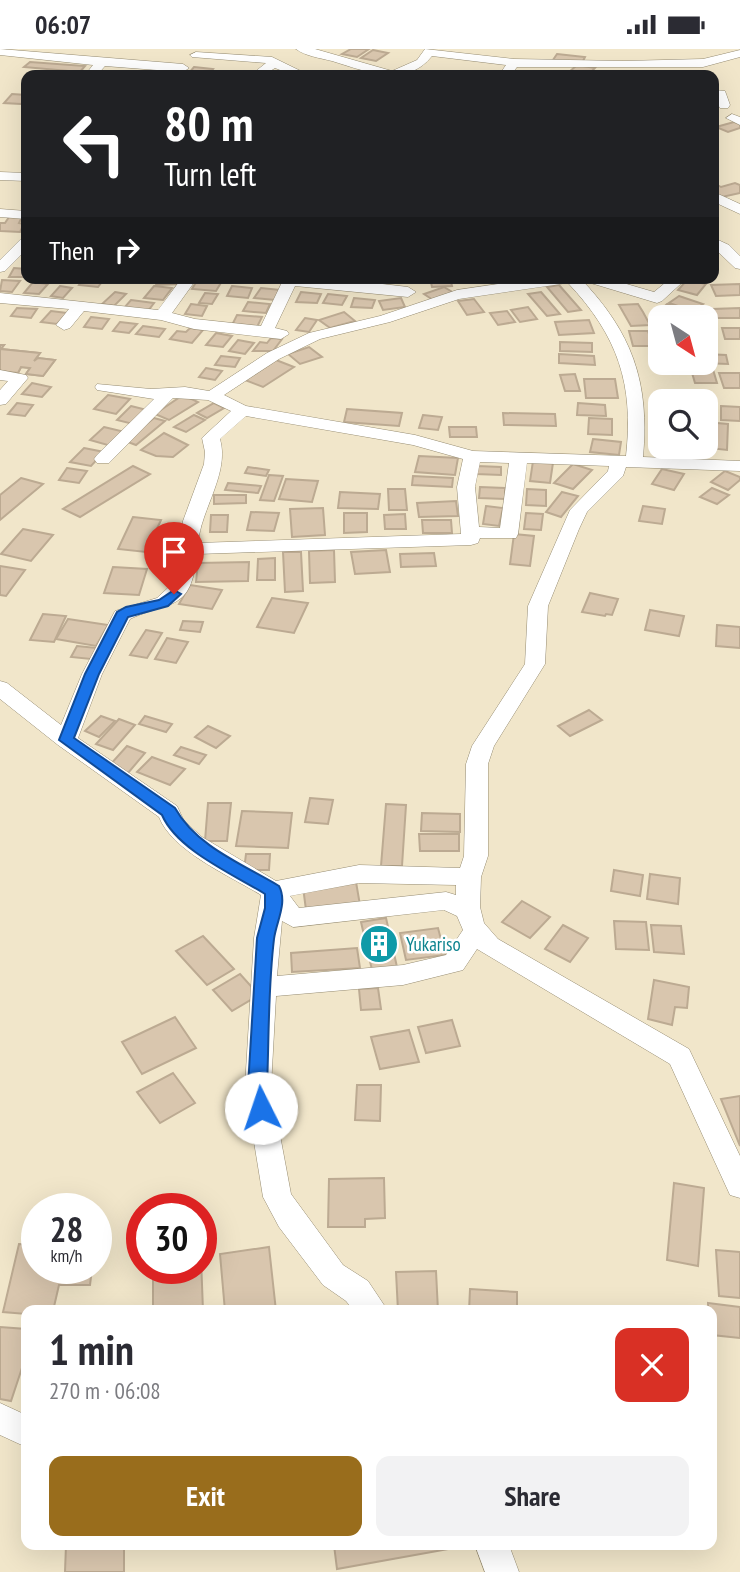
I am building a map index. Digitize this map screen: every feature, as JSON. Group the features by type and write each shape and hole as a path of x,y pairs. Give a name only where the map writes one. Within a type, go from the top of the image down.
{"street":[{"path":"302,49 334,53 380,70"},
{"path":"404,70 421,62 431,50 514,63 684,69 740,53"},
{"path":"0,52 165,70"},
{"path":"183,70 199,52 272,60 291,70"},
{"path":"95,70 102,62"},
{"path":"264,70 274,63"},
{"path":"509,70 514,63"},
{"path":"719,94 724,105"},
{"path":"0,176 21,177"},
{"path":"719,199 740,210"},
{"path":"0,213 21,215"},
{"path":"719,245 740,265"},
{"path":"0,268 21,247"},
{"path":"162,315 186,284"},
{"path":"266,331 289,284"},
{"path":"388,284 409,285 411,303 417,309"},
{"path":"212,396 273,356 315,336 417,309 457,295 531,284"},
{"path":"263,987 402,975 454,963 470,921 469,877 475,856 477,764 483,746 535,664 538,606 579,510 626,462 637,406 631,364 611,323 594,300 577,284"},
{"path":"609,284 657,298 674,284"},
{"path":"0,298 162,315 194,324 266,331 302,342"},
{"path":"64,325 80,306"},
{"path":"0,375 38,380"},
{"path":"0,400 20,378"},
{"path":"103,387 167,395 185,392 212,396 242,410 402,438 472,456 740,466"},
{"path":"103,459 167,395"},
{"path":"66,740 92,674 122,615 131,610 164,603 174,594 183,579 194,512 207,482 214,455 211,438 242,410"},
{"path":"190,549 471,539 466,487 472,456"},
{"path":"471,532 509,534 519,457"},
{"path":"0,688 66,740 169,812 174,825 194,843 273,891 293,918 446,901 470,921 489,946 680,1057 740,1186"},
{"path":"273,891 359,874 469,877"},
{"path":"273,891 273,908 265,938 258,1087 277,1197 289,1218 333,1275 357,1290 368,1305"},
{"path":"0,1419 21,1429"},
{"path":"494,1550 502,1572"}],"building":[{"path":"351,49 369,49 357,57 342,54"},
{"path":"373,50 388,53 376,61 361,58"},
{"path":"557,54 585,57 582,63 553,60"},
{"path":"30,62 85,66 82,70 24,67"},
{"path":"577,65 595,68 593,70 571,70"},
{"path":"194,67 213,69 212,70 191,70"},
{"path":"12,94 21,95 21,104 4,103"},
{"path":"734,122 740,124 740,128 728,132 719,126"},
{"path":"735,183 740,185 740,193 719,196 719,186"},
{"path":"9,217 21,217 20,232 0,231 0,223 5,223"},
{"path":"14,268 21,269 21,277 9,277"},
{"path":"2,280 20,281 12,292 0,291"},
{"path":"31,284 48,284 39,294 24,293"},
{"path":"80,284 100,284 98,287"},
{"path":"195,284 220,284 216,291 192,289"},
{"path":"431,284 452,286 432,287"},
{"path":"683,284 706,284 697,295 678,290"},
{"path":"740,284 740,295 716,296 711,285"},
{"path":"559,285 581,310 568,312 547,287"},
{"path":"60,286 72,288 63,298 51,296"},
{"path":"154,286 172,288 163,300 144,298"},
{"path":"232,286 252,288 248,298 227,296"},
{"path":"444,287 454,293 433,300 424,294"},
{"path":"261,288 281,290 275,300 254,298"},
{"path":"115,292 126,294 114,306 102,304"},
{"path":"301,292 321,294 317,303 296,302"},
{"path":"541,292 560,314 547,316 528,294"},
{"path":"205,293 218,294 212,304 199,303"},
{"path":"328,294 347,296 342,305 323,303"},
{"path":"679,296 703,304 675,305 669,303"},
{"path":"354,298 375,300 372,308 351,307"},
{"path":"401,298 405,307 383,310 379,301"},
{"path":"474,299 484,312 467,315 458,301"},
{"path":"131,300 154,303 148,311 124,308"},
{"path":"248,302 270,304 266,313 243,311"},
{"path":"191,304 207,306 202,316 185,314"},
{"path":"638,304 648,325 631,326 619,305"},
{"path":"528,307 537,319 520,322 511,310"},
{"path":"17,308 37,309 31,318 11,316"},
{"path":"740,308 740,318 718,318 718,309"},
{"path":"51,311 67,313 57,324 41,322"},
{"path":"507,311 515,322 498,325 490,313"},
{"path":"344,312 355,321 330,328 319,320"},
{"path":"237,315 262,317 257,327 232,325"},
{"path":"91,317 109,319 102,329 84,327"},
{"path":"305,318 317,320 309,332 296,330"},
{"path":"589,320 594,333 559,335 555,322"},
{"path":"120,322 137,324 129,333 113,331"},
{"path":"143,326 165,329 159,337 136,334"},
{"path":"190,328 203,330 192,343 170,339 177,331 186,332"},
{"path":"722,328 740,328 740,339 725,339"},
{"path":"629,331 648,331 648,346 633,346"},
{"path":"216,333 232,336 223,347 206,345"},
{"path":"271,338 282,339 273,351 253,351 260,342 267,343"},
{"path":"238,340 254,343 245,354 229,351"},
{"path":"560,342 592,343 592,352 560,351"},
{"path":"0,345 4,345 1,349 40,353 34,361 38,358 55,360 43,376 26,374 30,368 21,367 18,373 0,371"},
{"path":"0,345 4,345 1,349 40,353 34,361 38,358 55,360 43,376 26,374 30,368 21,367 18,373 0,371"},
{"path":"309,347 322,357 300,364 288,354"},
{"path":"559,354 594,356 595,365 559,363"},
{"path":"718,355 726,355 728,364 718,364"},
{"path":"221,356 240,358 235,367 215,365"},
{"path":"276,360 294,367 263,387 245,380"},
{"path":"206,368 222,371 215,380 199,377"},
{"path":"719,373 740,373 740,388 724,388"},
{"path":"575,374 580,391 565,391 560,375"},
{"path":"693,375 715,375 717,383 695,383"},
{"path":"584,379 615,379 618,398 586,398"},
{"path":"32,383 51,387 42,397 22,394"},
{"path":"108,395 130,399 116,414 94,409"},
{"path":"183,395 198,402 169,420 155,414"},
{"path":"17,403 33,405 25,416 8,414"},
{"path":"214,403 224,408 207,418 197,413"},
{"path":"578,403 605,405 606,416 577,415"},
{"path":"131,406 147,410 133,424 117,420"},
{"path":"721,406 740,407 740,421 721,420"},
{"path":"347,409 402,413 399,426 344,422"},
{"path":"503,413 555,414 556,426 504,425"},
{"path":"194,415 205,420 186,432 174,427"},
{"path":"423,415 442,417 438,430 419,428"},
{"path":"154,418 165,421 136,445 125,441"},
{"path":"589,418 612,419 612,435 588,434"},
{"path":"718,423 728,424 727,450 718,449"},
{"path":"104,427 125,432 111,446 90,440"},
{"path":"449,427 476,427 477,437 450,437"},
{"path":"164,433 188,445 173,457 156,456 141,450"},
{"path":"593,439 621,442 619,455 590,452"},
{"path":"84,448 104,452 91,466 70,462"},
{"path":"419,456 458,458 455,475 415,472"},
{"path":"533,461 553,463 550,483 530,481"},
{"path":"573,464 592,470 573,489 554,483"},
{"path":"133,466 150,474 80,517 63,509"},
{"path":"477,466 501,467 501,475 476,474"},
{"path":"248,467 269,470 266,476 245,473"},
{"path":"67,468 87,471 79,483 59,480"},
{"path":"662,469 684,474 674,490 652,484"},
{"path":"725,471 740,477 728,490 711,482"},
{"path":"269,475 283,476 274,501 260,500"},
{"path":"413,476 453,478 452,487 412,485"},
{"path":"21,478 43,484 0,520 0,495"},
{"path":"286,479 318,481 312,502 279,499"},
{"path":"228,483 261,486 258,493 225,490"},
{"path":"480,487 505,488 505,499 479,498"},
{"path":"712,488 729,495 717,504 700,497"},
{"path":"388,489 405,489 407,510 389,510"},
{"path":"527,489 546,490 546,506 526,505"},
{"path":"340,492 380,494 378,509 338,508"},
{"path":"562,492 578,496 561,517 546,512"},
{"path":"214,495 246,495 246,503 214,504"},
{"path":"456,501 458,516 419,517 417,503"},
{"path":"486,506 503,508 499,526 483,524"},
{"path":"643,506 665,509 662,524 639,521"},
{"path":"323,508 325,535 292,537 290,509"},
{"path":"251,512 279,513 274,531 247,530"},
{"path":"344,513 367,513 367,532 344,533"},
{"path":"526,513 543,514 541,530 524,529"},
{"path":"405,514 406,529 385,529 384,515"},
{"path":"211,515 228,515 227,532 210,532"},
{"path":"133,517 161,520 146,552 118,549"},
{"path":"422,520 451,520 452,533 423,533"},
{"path":"23,529 53,535 31,561 1,554"},
{"path":"514,534 534,536 530,566 510,564"},
{"path":"334,550 335,582 310,583 309,551"},
{"path":"386,550 390,572 355,574 351,552"},
{"path":"283,552 301,552 303,591 285,592"},
{"path":"434,553 436,566 401,567 400,554"},
{"path":"275,558 275,580 257,580 258,559"},
{"path":"249,562 248,581 196,582 198,563"},
{"path":"0,566 25,570 6,596 0,595"},
{"path":"113,567 147,569 139,595 104,593"},
{"path":"190,585 222,590 212,609 179,604"},
{"path":"590,593 618,599 612,615 582,612"},
{"path":"272,598 308,603 294,633 257,627"},
{"path":"650,610 684,616 679,636 645,630"},
{"path":"43,614 66,616 54,642 30,640"},
{"path":"68,619 108,625 96,646 56,639"},
{"path":"183,621 203,622 200,632 180,630"},
{"path":"717,625 740,627 740,648 716,646"},
{"path":"146,630 162,633 147,658 130,655"},
{"path":"167,638 188,642 176,663 155,659"},
{"path":"77,646 97,648 91,659 71,657"},
{"path":"589,710 602,720 570,736 558,726"},
{"path":"101,716 115,721 99,737 85,731"},
{"path":"145,716 172,724 166,732 139,724"},
{"path":"119,719 135,725 113,750 96,744"},
{"path":"208,726 230,736 216,748 195,737"},
{"path":"127,746 145,753 128,773 109,766"},
{"path":"181,747 206,755 199,764 174,755"},
{"path":"152,757 185,769 170,785 137,772"},
{"path":"310,798 333,800 328,824 305,822"},
{"path":"208,803 231,803 227,841 205,841"},
{"path":"386,804 406,805 402,866 381,866"},
{"path":"242,811 292,813 288,848 236,846"},
{"path":"422,813 460,814 460,832 421,831"},
{"path":"419,834 459,834 459,851 420,851"},
{"path":"246,854 270,854 269,870 244,870"},
{"path":"614,870 643,875 640,896 611,891"},
{"path":"650,874 680,878 678,904 647,899"},
{"path":"356,882 360,905 306,910 303,887"},
{"path":"522,901 550,917 530,938 502,922"},
{"name":"Yukariso","path":"386,918 397,967 372,970 361,922"},
{"path":"614,921 646,922 649,950 616,949"},
{"path":"563,925 588,938 570,962 545,949"},
{"path":"651,925 681,926 684,954 654,952"},
{"path":"438,928 445,955 406,960 400,933"},
{"path":"203,936 234,969 207,985 176,951"},
{"path":"357,948 360,968 292,972 291,953"},
{"path":"240,974 259,995 232,1011 213,990"},
{"path":"654,980 689,987 687,1008 675,1007 672,1025 648,1019"},
{"path":"378,988 381,1009 361,1010 359,989"},
{"path":"175,1017 196,1048 142,1074 122,1042"},
{"path":"452,1020 460,1046 426,1053 418,1027"},
{"path":"409,1030 419,1062 380,1069 371,1037"},
{"path":"173,1073 195,1103 160,1123 137,1092"},
{"path":"357,1085 381,1085 380,1121 355,1120"},
{"path":"740,1096 740,1146 721,1099"},
{"path":"384,1178 385,1218 365,1219 365,1227 328,1227 329,1179"},
{"path":"674,1183 704,1188 698,1266 667,1260"},
{"path":"19,1244 21,1284 90,1284 59,1285 54,1305 21,1305 21,1314 3,1312"},
{"path":"269,1247 275,1305 224,1305 220,1254"},
{"path":"716,1250 740,1252 740,1298 719,1296"},
{"path":"436,1271 438,1305 398,1305 396,1272"},
{"path":"153,1284 202,1284 203,1305 153,1305"},
{"path":"470,1289 517,1292 517,1305 469,1305"},
{"path":"708,1303 740,1307 740,1338 717,1336 717,1305"},
{"path":"0,1327 21,1329 21,1371 11,1401 0,1399"},
{"path":"66,1550 124,1550 124,1572 65,1572"},
{"path":"335,1550 443,1550 337,1569"}],"place":[{"name":"Yukariso","path":"379,944"}],"route":[{"path":"174,594 164,603 131,610 122,615 92,674 66,740 169,812 174,825 194,843 273,891 273,908 265,938 258,1087 261,1108"}]}
